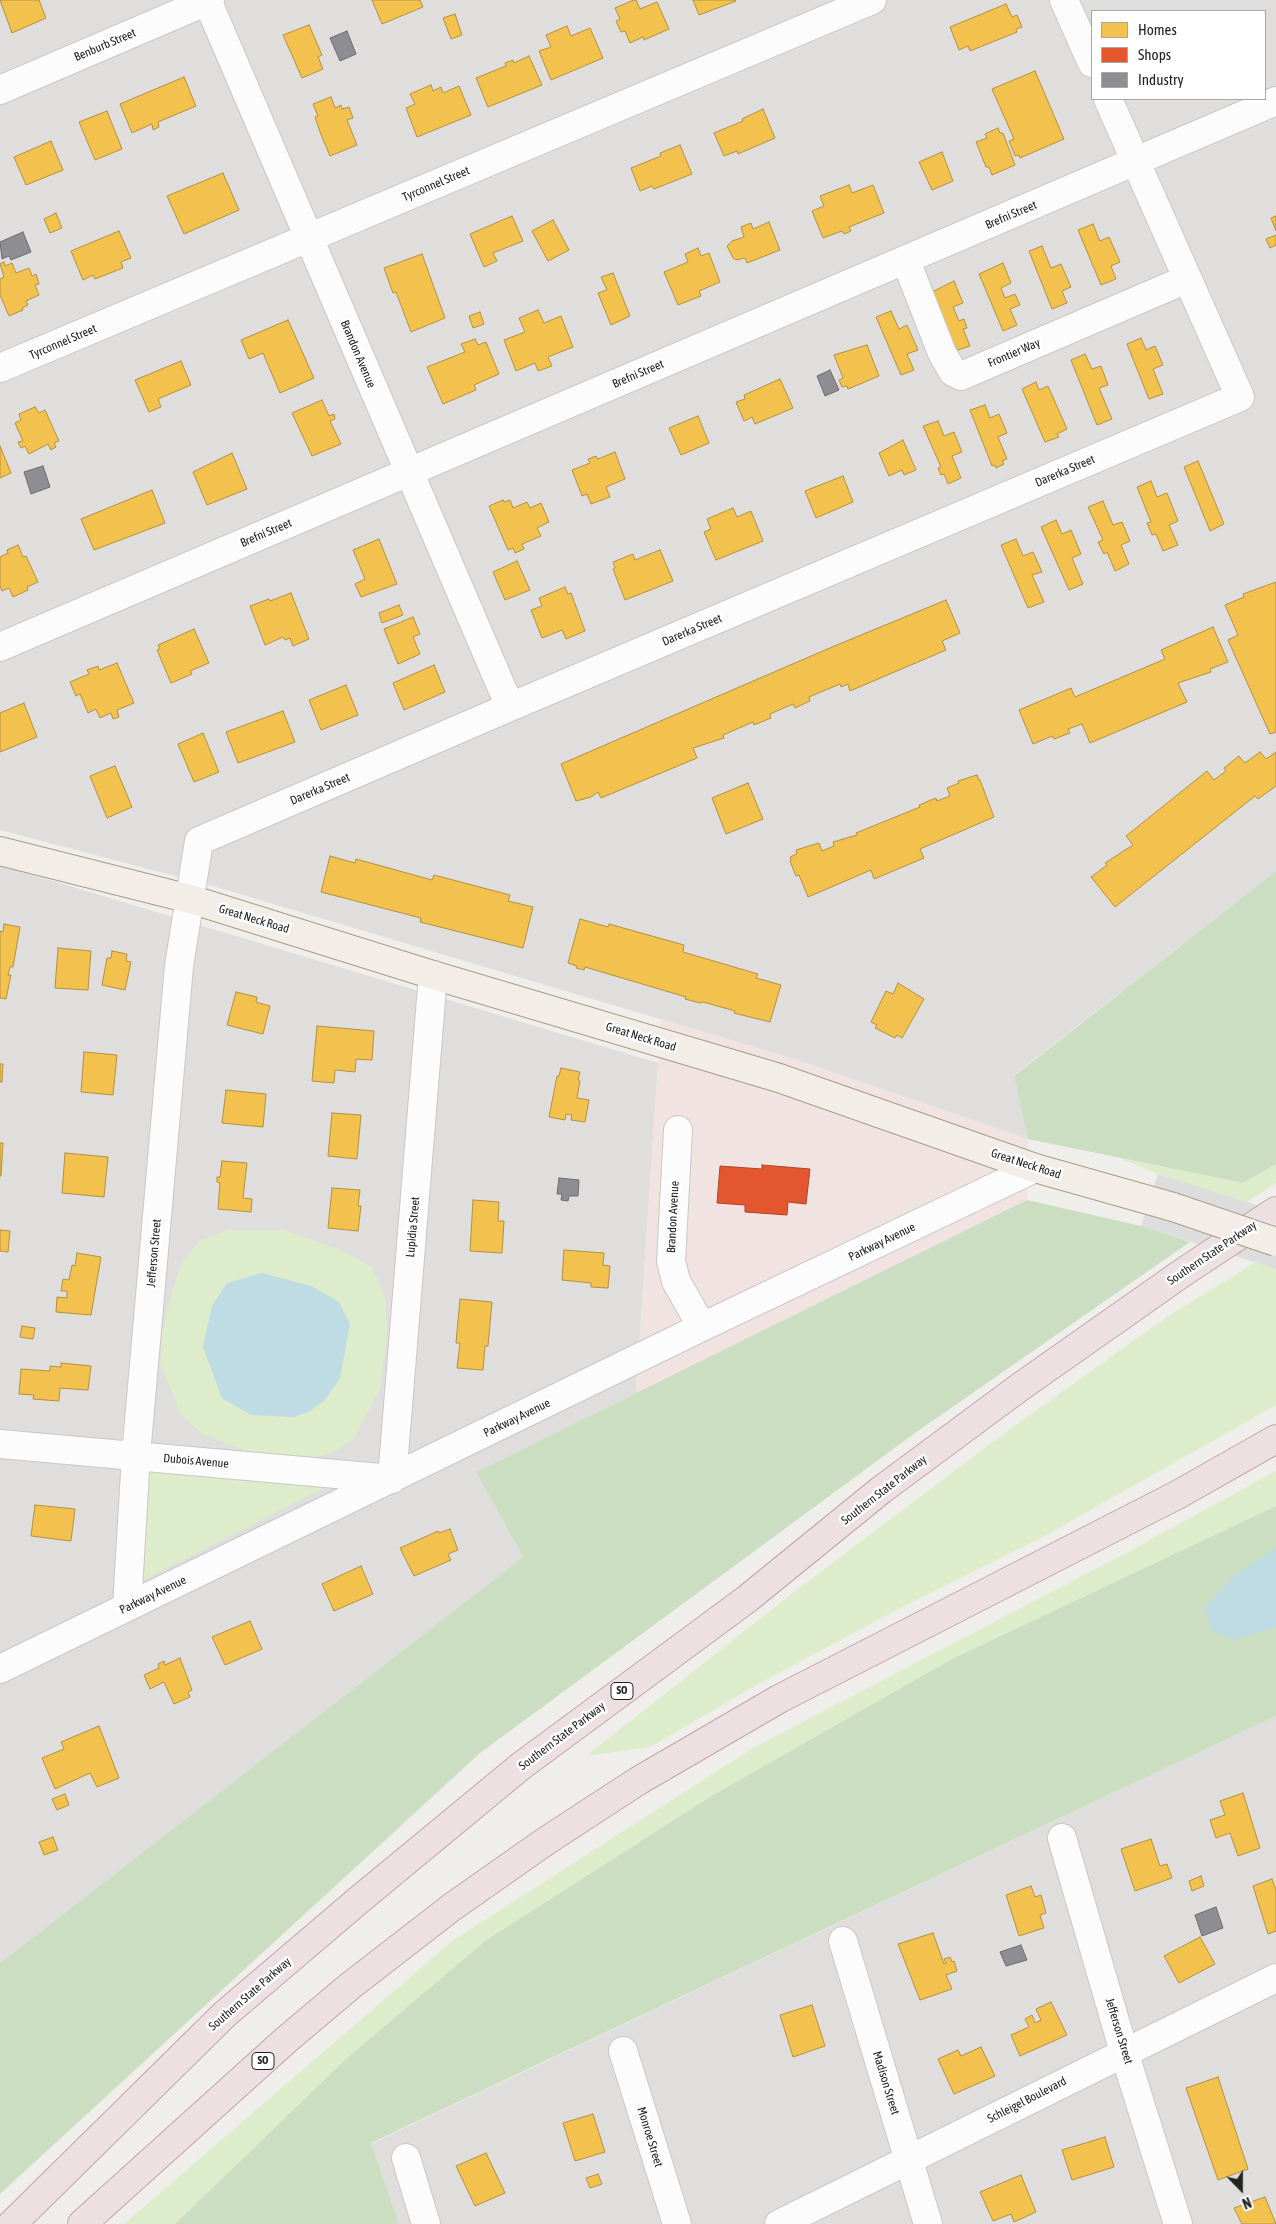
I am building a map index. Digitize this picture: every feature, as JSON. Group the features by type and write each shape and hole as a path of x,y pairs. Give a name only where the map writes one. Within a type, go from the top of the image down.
{"highway":[{"name":"Southern State Parkway","path":"12,2224 226,2014 360,1899 521,1766 747,1599 881,1490 1012,1393 1185,1271 1276,1211"},
{"name":"SO","path":"82,2224 219,2100 350,1986 452,1907 546,1841 638,1781 779,1699 1161,1503 1276,1439"}],"main road":[{"name":"Great Neck Road","path":"0,851 190,899 433,975 779,1078 1035,1168 1148,1198 1276,1242"}],"street":[{"name":"Brandon Avenue","path":"208,0 510,707"},
{"name":"Benburb Street","path":"0,90 208,0"},
{"name":"Tyrconnel Street","path":"0,368 872,0"},
{"path":"1064,0 1091,61"},
{"path":"1108,100 1188,279"},
{"name":"Brefni Street","path":"0,647 906,261 1276,101"},
{"name":"Frontier Way","path":"906,261 942,353 953,372 960,376 1188,279"},
{"name":"Darerka Street","path":"190,899 198,841 1240,397 1188,279"},
{"name":"Jefferson Street","path":"127,1607 136,1455 179,966 190,899"},
{"name":"Lupidia Street","path":"392,1479 433,975"},
{"name":"Brandon Avenue","path":"678,1130 671,1261 676,1281 702,1326"},
{"name":"Parkway Avenue","path":"0,1669 702,1326 1035,1168"},
{"name":"Dubois Avenue","path":"0,1444 392,1479"},
{"name":"Jefferson Street","path":"1062,1838 1124,2052 1178,2224"},
{"name":"Madison Street","path":"843,1941 928,2224"},
{"name":"Schleigel Boulevard","path":"779,2224 1276,1978"},
{"name":"Monroe Street","path":"623,2050 677,2224"},
{"path":"406,2158 426,2224"}],"shaded area":[{"path":"0,0 1276,0 1276,871 1014,1075 1028,1139 794,1059 213,886 0,830"},
{"path":"387,777 553,828 533,892 286,822"},
{"path":"0,865 658,1063 636,1393 476,1472 523,1557 0,1963"},
{"path":"661,1019 794,1059 1028,1139 1027,1200 636,1393"},
{"path":"1276,1716 1276,2224 399,2224 371,2144"}],"green space":[{"path":"1276,871 1276,1164 1243,1183 1028,1139 1014,1076"},
{"path":"1119,1158 1243,1183 1276,1164 1276,1183 1247,1202 1158,1174"},
{"path":"1027,1200 1141,1226 1190,1242 915,1433 480,1753 0,2194 0,1963 523,1557 476,1472"},
{"path":"228,1230 284,1230 348,1253 373,1268 386,1301 387,1339 380,1389 353,1440 332,1453 309,1459 253,1454 203,1434 182,1416 160,1364 162,1335 170,1300 180,1266 199,1241"},
{"path":"1276,1250 1276,1405 1043,1537 906,1605 760,1683 650,1747 586,1756 794,1592 1006,1432 1168,1316"},
{"path":"148,1471 333,1483 138,1583"},
{"path":"1276,1471 1276,1506 952,1659 713,1795 485,1941 347,2058 175,2224 124,2224 452,1941 753,1748 1128,1552"},
{"path":"1276,1506 1276,1716 371,2143 399,2224 175,2224 347,2058 485,1941 713,1795 952,1659"}],"water":[{"path":"262,1273 311,1286 339,1302 350,1324 340,1378 324,1401 308,1412 294,1417 251,1415 222,1398 203,1347 212,1306 227,1283"},
{"path":"1276,1548 1276,1627 1234,1640 1211,1630 1205,1607 1235,1575"}],"pier":[{"path":"1158,1174 1276,1211 1276,1269 1141,1226"}],"building: Homes":[{"path":"0,0 39,0 46,18 12,33"},
{"path":"372,0 420,0 423,7 382,24"},
{"path":"636,0 640,9 657,2 669,29 644,40 643,37 630,43 625,31 621,32 616,21 620,19 615,8"},
{"path":"693,0 735,0 736,1 699,15"},
{"path":"1006,4 1012,17 1017,15 1022,27 1016,29 1017,32 970,51 968,46 959,50 950,27"},
{"path":"455,14 462,35 451,39 443,18"},
{"path":"309,25 322,55 318,57 323,69 302,78 283,35"},
{"path":"567,26 571,36 590,28 603,58 551,80 539,51 551,47 546,35"},
{"path":"529,56 542,85 488,107 476,78 506,66 505,63 513,60 514,63"},
{"path":"1035,71 1064,139 1020,158 1019,155 1015,156 1009,141 1014,139 992,89"},
{"path":"184,77 196,106 158,122 159,127 153,130 152,124 132,133 120,104"},
{"path":"431,85 433,91 441,87 443,93 459,86 471,115 417,137 406,108 415,104 410,94"},
{"path":"331,97 335,108 341,105 342,109 349,107 353,118 347,120 357,145 330,156 315,117 318,116 313,104"},
{"path":"763,109 775,138 738,154 737,151 724,156 714,133 743,121 742,119"},
{"path":"107,111 122,149 95,160 79,122"},
{"path":"998,128 1000,133 1003,133 1015,165 992,175 989,167 986,167 976,142 987,138 985,134"},
{"path":"51,141 63,170 26,185 14,157"},
{"path":"680,145 692,174 654,189 652,186 640,191 631,168 661,156 660,153"},
{"path":"942,152 953,181 932,190 919,162"},
{"path":"223,173 239,210 184,234 167,196"},
{"path":"849,185 852,193 873,185 884,213 849,227 851,231 844,234 842,231 823,238 812,211 824,206 820,196"},
{"path":"56,213 62,228 50,233 44,219"},
{"path":"512,216 523,241 493,253 497,261 484,267 470,234"},
{"path":"1276,216 1276,231 1271,218"},
{"path":"553,220 569,250 548,261 532,231"},
{"path":"769,222 780,250 747,263 745,258 736,260 733,258 727,246 732,241 744,237 741,227 751,223 753,229"},
{"path":"1093,224 1100,241 1109,237 1120,262 1111,266 1116,279 1101,285 1078,230"},
{"path":"119,231 131,258 121,262 123,268 95,279 93,275 83,280 71,251"},
{"path":"1276,235 1276,245 1270,248 1266,239"},
{"path":"1042,246 1051,268 1061,264 1071,287 1062,291 1067,303 1052,309 1029,251"},
{"path":"698,248 701,256 709,253 720,282 699,291 701,296 678,305 664,272 688,262 685,254"},
{"path":"422,254 445,318 411,332 396,292 393,293 384,268"},
{"path":"4,262 5,266 12,263 16,273 29,268 32,276 36,274 39,284 35,285 39,295 26,301 28,305 22,308 23,310 9,316 0,295 0,279 4,277 0,264"},
{"path":"1003,263 1011,283 1001,288 1005,298 1015,294 1020,305 1010,309 1017,325 1003,331 979,274"},
{"path":"613,273 630,316 611,325 598,293 607,290 601,277"},
{"path":"954,281 963,303 953,307 959,321 964,319 967,328 963,329 970,346 955,351 928,294"},
{"path":"538,310 544,323 561,316 573,347 548,357 552,366 538,371 535,363 516,371 504,340 525,332 519,318"},
{"path":"891,311 899,329 907,325 918,350 907,354 914,370 901,375 876,317"},
{"path":"480,312 484,324 473,328 469,316"},
{"path":"288,320 314,378 280,393 263,353 249,359 241,340"},
{"path":"1141,338 1146,350 1155,346 1163,365 1153,369 1163,394 1149,399 1127,344"},
{"path":"475,339 478,345 486,342 499,374 474,385 476,390 443,404 427,367 465,352 461,344"},
{"path":"867,345 879,376 848,389 847,386 842,387 839,380 843,378 834,355"},
{"path":"1085,354 1092,369 1101,366 1108,385 1099,388 1112,419 1097,425 1071,360"},
{"path":"181,361 191,385 158,399 161,407 149,412 135,380"},
{"path":"780,379 793,408 755,424 752,417 744,421 736,402 745,399 744,395"},
{"path":"1036,382 1039,390 1048,386 1067,429 1057,434 1059,437 1045,442 1022,389"},
{"path":"322,400 329,416 334,414 335,419 330,421 341,444 312,456 292,413"},
{"path":"985,405 990,418 999,414 1007,433 998,437 1007,459 1002,461 1004,464 996,468 995,465 992,466 970,410"},
{"path":"35,407 39,413 45,410 59,441 54,443 56,447 51,450 48,444 29,454 25,446 21,448 18,442 23,441 15,423 21,420 19,414"},
{"path":"698,416 709,443 681,455 669,428"},
{"path":"938,421 944,436 954,432 962,452 952,456 961,478 948,484 944,474 941,475 938,468 941,467 923,426"},
{"path":"903,440 916,470 904,475 902,470 889,476 879,453"},
{"path":"0,446 11,473 0,478"},
{"path":"615,452 625,479 606,487 610,497 591,504 587,494 582,496 572,470 590,463 588,459 596,456 598,459"},
{"path":"232,453 247,489 207,505 193,472"},
{"path":"1198,461 1224,524 1210,531 1184,467"},
{"path":"843,476 853,502 816,518 805,491"},
{"path":"1151,481 1157,497 1167,493 1178,521 1169,525 1178,545 1163,551 1156,534 1152,535 1147,523 1151,522 1137,487"},
{"path":"152,490 165,523 94,550 81,519"},
{"path":"503,500 504,502 510,500 513,508 527,502 530,508 541,503 549,522 537,528 541,536 522,544 524,549 515,553 513,548 508,550 489,506"},
{"path":"1103,501 1113,525 1122,522 1130,541 1121,545 1129,564 1115,571 1107,552 1104,554 1098,542 1103,540 1088,507"},
{"path":"733,508 737,517 751,511 763,541 716,560 704,532 711,529 707,519"},
{"path":"1056,520 1062,534 1071,530 1081,554 1072,558 1083,584 1069,590 1041,527"},
{"path":"379,539 397,584 361,597 355,584 365,579 353,550"},
{"path":"1016,539 1023,556 1033,552 1042,572 1032,575 1044,602 1028,608 1001,545"},
{"path":"18,545 23,557 26,556 38,582 27,587 28,590 13,597 9,588 2,591 0,586 0,557 8,553 7,550"},
{"path":"660,550 673,581 625,600 613,569 615,568 613,562 633,554 635,560"},
{"path":"517,561 530,590 505,600 493,572"},
{"path":"1276,582 1276,732 1270,734 1228,640 1238,635 1225,605 1244,597 1243,594"},
{"path":"565,587 568,594 571,593 585,631 566,639 562,630 542,638 531,610 542,606 539,598"},
{"path":"291,593 309,639 293,646 290,638 285,640 283,637 265,645 250,606"},
{"path":"946,600 960,633 942,641 946,650 850,691 848,684 841,687 840,684 809,697 810,701 795,708 793,704 770,714 771,718 754,725 753,722 723,735 724,738 693,748 697,758 601,798 598,792 591,797 576,801 561,764"},
{"path":"399,605 403,615 382,623 379,613"},
{"path":"413,617 420,634 413,637 420,654 398,664 384,629"},
{"path":"1213,627 1228,662 1210,669 1211,672 1178,683 1187,702 1090,743 1082,724 1068,729 1070,733 1054,739 1052,736 1033,744 1019,710 1071,688 1075,697 1165,659 1161,650"},
{"path":"194,629 209,663 190,671 192,674 171,683 157,650 160,649 158,645"},
{"path":"117,663 134,703 117,710 119,717 113,719 111,713 100,718 96,709 88,713 80,694 76,696 70,682 89,674 87,670 98,666 99,670"},
{"path":"434,665 445,692 404,710 393,683"},
{"path":"346,685 358,715 321,730 309,700"},
{"path":"24,703 37,737 0,752 0,713"},
{"path":"283,711 295,742 238,763 226,732"},
{"path":"203,733 219,772 194,782 178,744"},
{"path":"1260,752 1266,759 1276,752 1276,786 1258,799 1255,796 1115,907 1091,877 1107,865 1105,863 1133,845 1126,836 1207,771 1214,780 1226,771 1224,768 1239,756 1245,763"},
{"path":"115,766 132,807 107,818 90,776"},
{"path":"977,775 994,817 920,849 924,858 874,879 871,870 808,897 799,875 796,876 790,861 790,857 797,854 796,850 819,843 822,851 834,846 833,842 857,835 856,833 920,807 919,805 936,798 937,801 950,796 947,788 959,783 958,781"},
{"path":"748,783 763,819 726,834 712,798"},
{"path":"330,856 355,863 356,859 432,880 434,875 510,895 508,901 533,907 523,948 420,922 421,918 321,892"},
{"path":"580,919 608,927 609,924 684,945 683,952 758,974 756,978 781,985 770,1022 734,1013 735,1011 703,1002 685,999 686,997 585,967 584,970 576,968 577,966 568,963"},
{"path":"4,924 20,927 13,967 10,967 8,975 11,975 6,999 0,998 0,931 3,932"},
{"path":"58,948 91,951 88,990 55,988"},
{"path":"112,951 127,954 126,961 131,962 125,990 102,985 107,958 111,958"},
{"path":"898,983 924,999 902,1038 897,1035 895,1038 875,1028 877,1025 871,1022 886,991 893,994"},
{"path":"236,992 257,997 256,1002 270,1006 263,1034 227,1025"},
{"path":"317,1026 374,1031 372,1060 356,1059 355,1072 335,1070 334,1083 312,1081"},
{"path":"84,1052 117,1055 113,1095 81,1092"},
{"path":"0,1064 3,1064 2,1082 0,1082"},
{"path":"561,1068 580,1072 577,1098 589,1100 585,1122 571,1120 572,1115 566,1114 565,1120 549,1117 557,1076 559,1076"},
{"path":"226,1090 266,1094 263,1127 222,1123"},
{"path":"332,1113 361,1115 357,1159 328,1156"},
{"path":"0,1143 3,1143 1,1176 0,1176"},
{"path":"65,1153 108,1157 104,1197 62,1193"},
{"path":"222,1161 247,1163 243,1198 252,1199 251,1212 218,1209 220,1183 217,1182 217,1177 220,1177"},
{"path":"332,1188 360,1190 358,1206 361,1206 358,1231 328,1228"},
{"path":"473,1200 499,1202 498,1221 504,1221 502,1253 470,1251"},
{"path":"0,1230 10,1231 8,1252 0,1251"},
{"path":"564,1250 604,1253 603,1265 610,1266 608,1288 591,1287 591,1283 562,1280"},
{"path":"77,1253 101,1257 91,1315 56,1312 57,1297 67,1298 67,1291 61,1291 63,1279 69,1280 72,1265 75,1266"},
{"path":"460,1299 492,1302 488,1346 485,1346 483,1370 457,1368 460,1343 456,1343"},
{"path":"22,1326 35,1328 33,1339 20,1337"},
{"path":"61,1363 91,1366 88,1390 60,1388 59,1401 33,1399 34,1395 19,1394 21,1369 50,1371 50,1366 61,1367"},
{"path":"35,1505 75,1509 71,1541 31,1536"},
{"path":"450,1529 458,1550 448,1554 451,1560 414,1576 400,1548 438,1531 439,1533"},
{"path":"361,1566 373,1594 334,1611 322,1584"},
{"path":"250,1621 262,1649 225,1665 212,1637"},
{"path":"180,1658 192,1690 188,1692 190,1697 174,1704 164,1682 150,1689 144,1675 159,1668 158,1664 164,1661 165,1665"},
{"path":"99,1726 119,1778 97,1787 90,1773 55,1789 42,1758 64,1749 61,1742"},
{"path":"1243,1793 1260,1848 1238,1856 1230,1833 1216,1838 1210,1820 1225,1815 1220,1801"},
{"path":"65,1794 69,1805 57,1810 52,1799"},
{"path":"53,1837 58,1850 44,1855 39,1842"},
{"path":"1151,1839 1160,1866 1167,1864 1172,1878 1135,1891 1121,1849"},
{"path":"1201,1876 1204,1886 1192,1891 1189,1881"},
{"path":"1272,1879 1276,1890 1276,1931 1268,1934 1253,1886"},
{"path":"1031,1886 1035,1897 1041,1895 1046,1913 1040,1915 1044,1928 1019,1936 1006,1895"},
{"path":"933,1933 944,1964 946,1963 944,1959 950,1957 952,1962 954,1961 957,1971 946,1975 952,1989 920,2000 898,1944"},
{"path":"1200,1937 1215,1964 1179,1983 1164,1956"},
{"path":"1051,2002 1067,2035 1020,2056 1011,2035 1029,2027 1025,2019 1032,2015 1035,2023 1041,2020 1036,2009"},
{"path":"812,2005 825,2046 793,2057 780,2015"},
{"path":"981,2047 995,2076 954,2094 938,2059 958,2050 961,2056"},
{"path":"1218,2077 1248,2169 1218,2180 1186,2088"},
{"path":"593,2114 605,2152 575,2161 563,2123"},
{"path":"1105,2137 1114,2167 1072,2180 1062,2150"},
{"path":"486,2153 505,2193 475,2206 456,2166"},
{"path":"598,2174 602,2184 590,2188 586,2178"},
{"path":"1021,2175 1036,2212 1014,2222 1011,2214 993,2221 980,2192"},
{"path":"1265,2197 1276,2224 1242,2224 1234,2208"}],"building: Shops":[{"path":"762,1165 810,1169 806,1204 788,1202 787,1215 745,1212 745,1205 717,1203 720,1166 762,1169"}],"building: Industry":[{"path":"347,31 356,54 340,61 330,38"},
{"path":"23,232 31,252 11,260 9,256 2,259 0,242"},
{"path":"830,370 839,390 825,396 817,376"},
{"path":"43,466 50,487 31,494 24,472"},
{"path":"559,1178 579,1180 578,1196 569,1196 568,1201 561,1200 562,1194 557,1194"},
{"path":"1216,1907 1223,1928 1202,1936 1195,1915"},
{"path":"1021,1945 1027,1960 1006,1966 1000,1952"}]}
